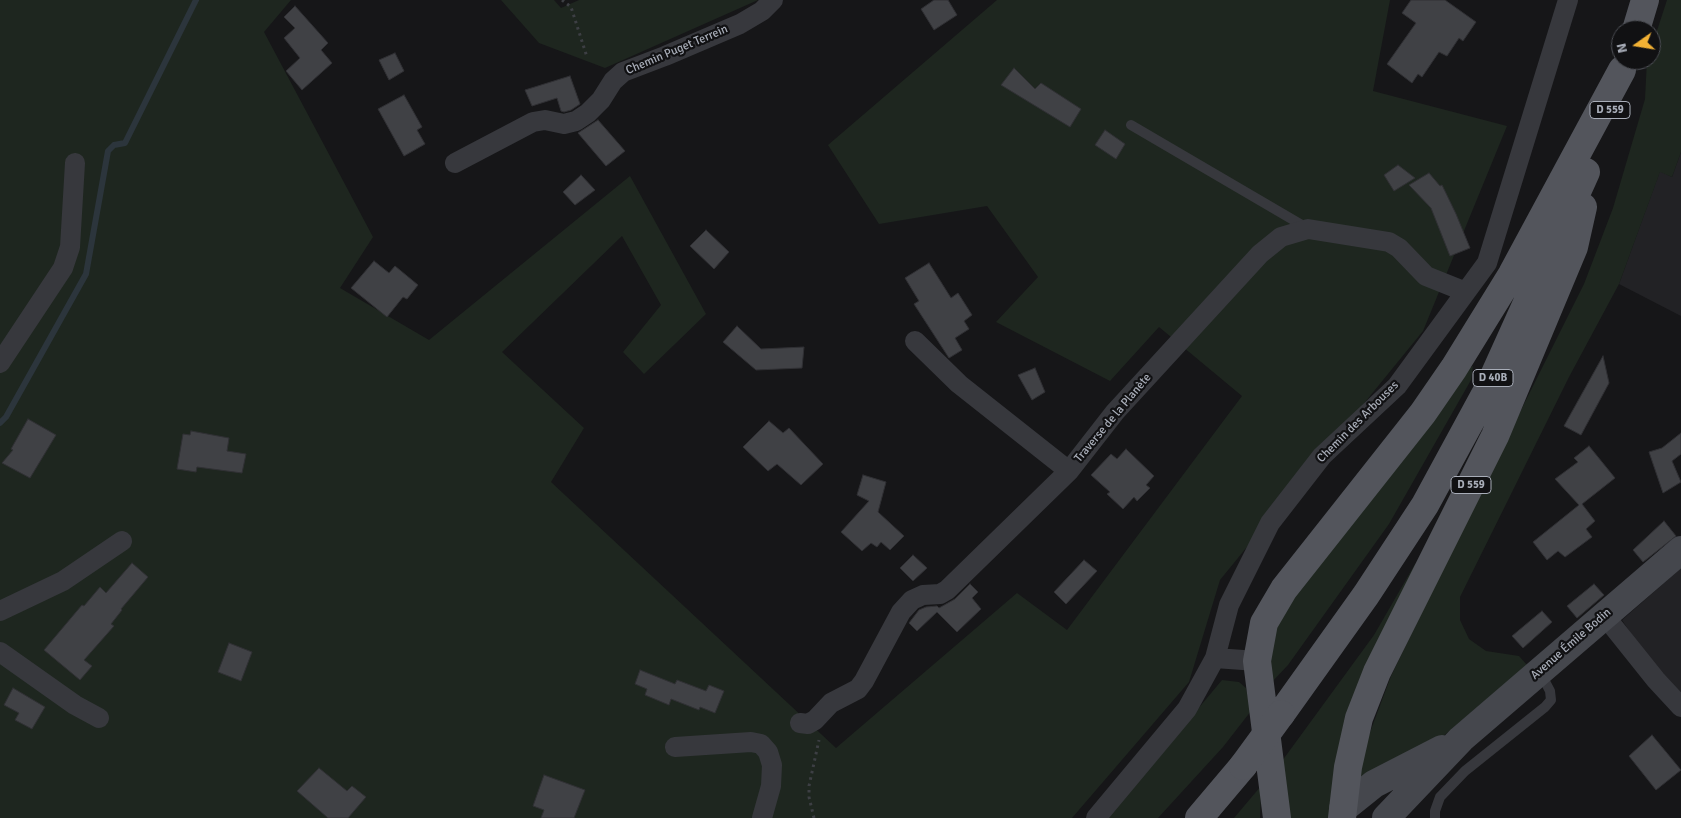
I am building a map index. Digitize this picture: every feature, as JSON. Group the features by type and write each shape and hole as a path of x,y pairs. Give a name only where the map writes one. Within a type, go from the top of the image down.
{"main road":[{"path":"1639,20 1645,0"},
{"name":"D 559","path":"1277,818 1257,661 1264,623 1284,590 1423,413 1454,368 1512,274 1621,70"},
{"name":"D 559","path":"1341,815 1348,767 1360,718 1377,672 1452,525 1502,418 1574,247 1597,149 1622,70"},
{"name":"D 40B","path":"1199,818 1243,766 1281,714 1366,595 1426,505 1488,389 1597,149"}],"street":[{"name":"Chemin Puget Terrein","path":"455,163 533,122 545,120 564,124 576,121 595,107 613,81 623,72 740,24 762,11 773,0"},
{"name":"Chemin des Arbouses","path":"1096,818 1187,709 1215,658 1229,605 1270,523 1322,456 1397,386 1487,263 1568,0"},
{"path":"0,362 64,268 70,247 75,163"},
{"name":"Traverse de la Planète","path":"807,722 832,704 858,689 901,612 912,600 923,595 940,594 947,590 1069,471 1115,412 1260,254 1281,238 1308,229 1389,242 1399,248 1426,276 1466,292"},
{"path":"915,341 959,384 1069,471"},
{"path":"0,611 63,581 122,541"},
{"name":"Avenue Émile Bodin","path":"1386,818 1461,739 1681,550"},
{"path":"1604,615 1656,680 1681,707"},
{"path":"0,652 75,705 99,718"},
{"path":"1215,658 1257,661"},
{"name":"Avenue Émile Bodin","path":"1341,815 1374,784 1461,739"},
{"path":"675,748 751,742 761,744 768,752 772,765 771,786 762,818"}],"lane":[{"path":"1131,125 1308,229"},
{"path":"1435,818 1435,811 1440,797 1465,771 1545,707 1551,700 1550,691 1540,671"}],"path":[{"path":"562,0 571,7 587,57"},
{"path":"807,722 819,739 809,786 809,797 814,818"}],"shaded area":[{"path":"0,0 291,0 264,32 373,237 340,288 429,340 630,176 706,314 644,374 623,352 661,305 622,236 502,352 584,428 551,482 836,748 1017,593 1067,630 1242,396 1159,327 1110,381 996,322 1038,277 987,206 879,224 828,145 997,0 1390,0 1373,91 1507,126 1423,331 1220,580 1189,682 1072,818 0,818"},
{"path":"501,0 554,0 561,8 579,0 758,0 605,68 539,43"},
{"path":"1667,0 1681,0 1681,152 1672,177 1660,172 1619,284 1569,377 1460,597 1460,620 1469,639 1486,651 1519,656 1527,665 1441,738 1358,780 1363,751 1391,676 1584,284 1613,208 1645,99 1646,70 1661,70 1660,20"},
{"path":"1681,152 1681,316 1619,284 1660,171 1672,177"},
{"path":"1473,366 1471,380 1389,524 1288,665 1272,682 1269,650 1277,616 1463,372"},
{"path":"1420,561 1334,810 1328,818 1285,818 1282,761 1374,635 1415,564"},
{"path":"1681,568 1681,701 1648,659 1622,620"},
{"path":"1222,680 1239,682 1246,688 1251,711 1223,747 1158,818 1107,818"},
{"path":"1261,786 1260,818 1234,818"}],"building":[{"path":"934,0 948,0 957,15 934,30 921,9"},
{"path":"1411,0 1445,0 1476,22 1463,41 1459,38 1447,56 1439,52 1422,77 1418,74 1412,83 1387,64 1416,23 1402,13"},
{"path":"295,6 328,43 321,50 332,63 302,90 286,71 300,58 284,38 295,28 284,17"},
{"path":"395,53 404,71 389,80 379,60"},
{"path":"1014,68 1035,89 1041,83 1081,109 1070,127 1001,85"},
{"path":"570,76 580,104 564,112 561,111 557,98 532,106 525,90"},
{"path":"404,95 422,127 417,130 425,144 404,156 378,109"},
{"path":"598,120 625,151 606,166 578,133"},
{"path":"1105,130 1125,144 1116,159 1095,145"},
{"path":"1398,165 1415,178 1394,191 1384,175"},
{"path":"1429,173 1440,186 1442,185 1470,248 1450,256 1431,208 1409,185"},
{"path":"581,175 595,190 575,205 563,192"},
{"path":"706,230 729,252 714,269 690,246"},
{"path":"374,261 389,273 395,266 418,285 407,299 403,297 387,317 351,288"},
{"path":"929,263 951,298 958,293 972,315 964,321 969,329 955,338 962,350 949,358 914,304 919,301 905,278"},
{"path":"737,326 761,349 804,347 802,368 756,370 723,342"},
{"path":"1603,356 1609,383 1581,435 1564,426"},
{"path":"1035,368 1045,392 1032,400 1018,375"},
{"path":"28,419 56,435 30,478 2,463 13,450 11,449"},
{"path":"769,421 783,433 789,428 823,464 801,485 777,464 768,471 743,447"},
{"path":"191,431 229,438 227,451 246,454 242,473 197,467 196,472 177,469 183,434 190,435"},
{"path":"1681,433 1681,454 1672,461 1681,482 1663,493 1649,452 1662,448"},
{"path":"1589,446 1615,478 1582,504 1595,521 1586,529 1592,537 1565,557 1558,551 1547,560 1533,542 1579,505 1555,479 1578,462 1574,458"},
{"path":"1126,449 1154,476 1146,485 1150,488 1137,501 1134,497 1123,509 1107,494 1110,492 1091,475 1111,454 1117,459"},
{"path":"863,475 886,482 878,512 904,536 890,550 881,542 877,547 871,543 862,551 841,532 869,501 857,495"},
{"path":"1664,521 1676,536 1643,562 1633,550"},
{"path":"913,555 927,568 913,581 900,568"},
{"path":"1084,560 1097,571 1066,604 1054,592"},
{"path":"132,563 148,577 121,609 111,624 114,626 84,660 92,666 80,680 44,650 100,587 106,593"},
{"path":"970,584 978,592 972,598 981,609 957,632 937,612 917,631 909,623 919,610 926,607 937,606 939,608 955,599"},
{"path":"1594,584 1604,595 1577,618 1567,606"},
{"path":"1542,611 1552,622 1523,648 1512,636"},
{"path":"229,643 252,652 241,681 218,672"},
{"path":"640,670 675,684 677,680 706,691 709,685 724,691 715,713 700,707 699,710 671,699 669,705 645,695 647,689 635,684"},
{"path":"13,688 45,707 32,729 15,720 19,713 4,705"},
{"path":"1652,735 1681,770 1656,790 1629,756"},
{"path":"319,768 347,791 352,786 366,797 348,818 328,818 297,791"},
{"path":"544,775 585,790 574,818 541,818 544,810 533,806"}],"waterway":[{"path":"0,423 6,417 86,274 108,151 114,145 125,143 196,0"}]}
